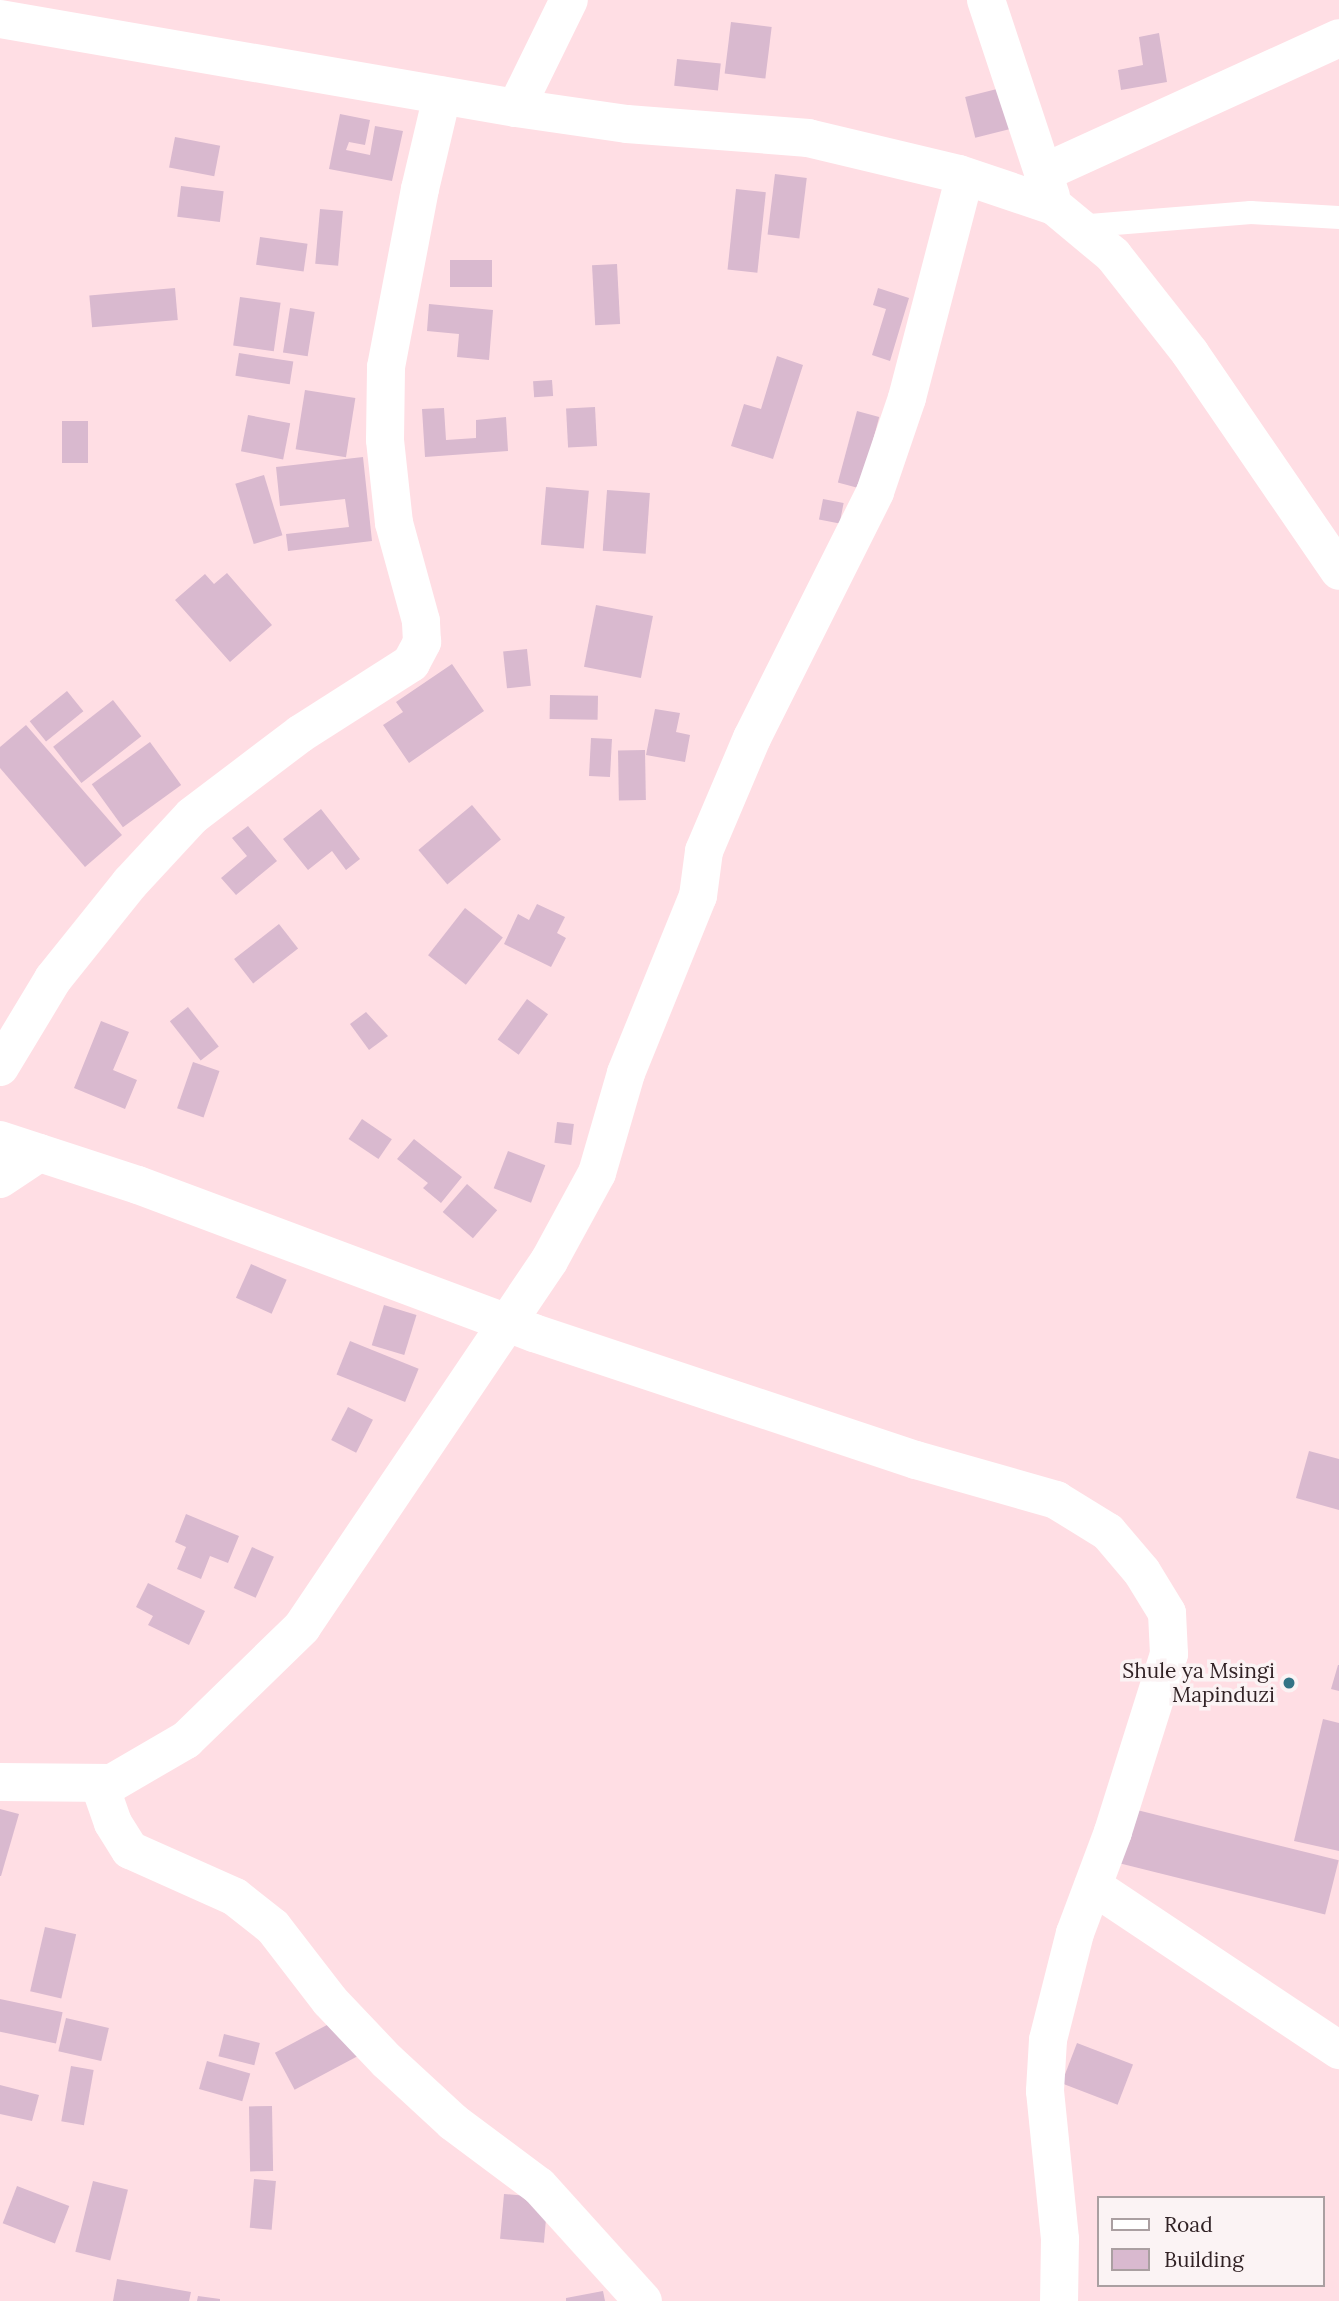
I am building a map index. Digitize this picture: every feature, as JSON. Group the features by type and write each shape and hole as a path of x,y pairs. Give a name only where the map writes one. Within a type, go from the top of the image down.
{"street":[{"path":"516,108 569,0"},
{"path":"986,0 1058,202 1113,255 1190,353 1339,571"},
{"path":"0,19 195,50 516,108 627,124 808,138 965,176 1058,202 1339,38"},
{"path":"0,1067 53,979 130,883 192,816 300,734 411,663 422,642 421,621 394,523 385,440 386,367 420,188 442,96"},
{"path":"0,1783 112,1783 186,1740 302,1627 549,1261 597,1173 626,1073 698,896 704,851 752,738 876,492 918,361 965,176"},
{"path":"0,1140 177,1199 508,1323 916,1460 1056,1500 1108,1532 1142,1572 1167,1613 1169,1654 1117,1820 1075,1933 1048,2040 1045,2091 1060,2239 1059,2301"},
{"path":"0,1179 39,1153"},
{"path":"99,1783 113,1823 130,1850 235,1897 272,1927 330,2001 387,2061 453,2122 538,2186 643,2301"},
{"path":"1093,1886 1339,2050"}],"lane":[{"path":"1058,202 1339,217"}],"building":[{"path":"731,22 772,27 765,79 725,74"},
{"path":"1159,33 1167,82 1121,90 1118,70 1143,65 1139,37"},
{"path":"677,59 721,64 718,90 674,86"},
{"path":"1001,88 1011,129 975,138 965,97"},
{"path":"340,114 370,120 365,145 349,142 346,150 370,155 375,126 403,131 392,181 329,169"},
{"path":"175,137 220,146 214,176 169,167"},
{"path":"775,174 807,178 799,238 768,235"},
{"path":"181,186 224,191 220,222 177,217"},
{"path":"736,189 766,192 757,273 728,270"},
{"path":"320,209 343,211 338,266 315,264"},
{"path":"260,237 308,244 304,271 256,265"},
{"path":"450,260 492,260 492,287 450,287"},
{"path":"617,264 620,324 595,325 592,265"},
{"path":"175,288 178,320 92,327 89,295"},
{"path":"878,288 909,298 890,361 872,355 886,309 873,305"},
{"path":"240,297 281,303 274,351 233,346"},
{"path":"429,304 493,310 489,360 457,357 459,334 427,331"},
{"path":"290,308 315,312 308,356 283,352"},
{"path":"239,353 293,362 290,384 235,376"},
{"path":"777,356 803,365 773,459 731,446 744,404 761,409"},
{"path":"552,380 553,396 534,397 533,381"},
{"path":"305,390 355,398 346,457 296,449"},
{"path":"595,407 597,446 568,447 566,409"},
{"path":"444,408 446,440 476,438 476,420 506,417 508,451 425,457 422,409"},
{"path":"857,411 879,417 860,488 838,482"},
{"path":"248,415 290,423 283,460 241,451"},
{"path":"62,421 88,421 88,463 62,463"},
{"path":"363,457 372,541 288,551 286,534 349,527 345,499 280,506 276,467"},
{"path":"264,475 282,535 254,544 235,484"},
{"path":"546,487 589,491 584,549 541,545"},
{"path":"607,490 650,493 646,554 603,551"},
{"path":"823,499 844,503 840,524 819,520"},
{"path":"227,573 272,625 230,662 175,600 205,574 214,584"},
{"path":"596,605 653,616 641,678 584,667"},
{"path":"527,649 531,686 507,688 503,652"},
{"path":"452,664 484,711 409,763 383,725 403,712 396,702"},
{"path":"67,691 83,711 46,741 30,721"},
{"path":"550,695 598,696 598,720 550,719"},
{"path":"113,700 141,736 81,783 53,747"},
{"path":"655,709 680,713 676,732 690,735 685,762 646,755"},
{"path":"26,725 122,835 85,867 0,768 0,747"},
{"path":"591,738 612,739 610,777 589,776"},
{"path":"150,742 181,785 123,827 92,784"},
{"path":"618,750 645,750 646,800 619,800"},
{"path":"472,805 501,839 447,884 418,850"},
{"path":"321,809 360,859 346,870 332,851 308,870 283,839"},
{"path":"248,826 277,861 236,895 221,878 247,856 232,838"},
{"path":"537,904 565,917 557,933 566,938 551,967 504,944 518,914 529,920"},
{"path":"465,908 503,938 466,985 428,955"},
{"path":"279,924 298,948 253,984 234,959"},
{"path":"527,999 548,1014 519,1055 498,1039"},
{"path":"188,1007 219,1046 201,1061 170,1021"},
{"path":"366,1012 388,1036 369,1050 350,1024"},
{"path":"101,1021 129,1032 113,1070 137,1080 125,1109 74,1088"},
{"path":"193,1062 219,1071 204,1117 177,1108"},
{"path":"362,1119 392,1139 378,1159 349,1139"},
{"path":"557,1122 574,1124 571,1145 554,1143"},
{"path":"414,1139 462,1177 441,1203 423,1188 428,1183 397,1159"},
{"path":"508,1151 545,1165 531,1203 494,1188"},
{"path":"467,1184 497,1210 473,1238 443,1212"},
{"path":"251,1264 287,1280 272,1314 236,1298"},
{"path":"384,1305 417,1315 404,1355 372,1345"},
{"path":"350,1341 419,1369 405,1402 337,1374"},
{"path":"348,1407 373,1420 356,1453 331,1440"},
{"path":"1309,1451 1339,1459 1339,1510 1296,1498"},
{"path":"186,1514 239,1536 228,1563 210,1556 201,1579 177,1569 186,1547 175,1542"},
{"path":"252,1547 274,1557 256,1598 234,1588"},
{"path":"148,1583 205,1611 189,1645 148,1625 153,1616 136,1607"},
{"path":"1339,1665 1339,1691 1331,1689"},
{"path":"1323,1719 1339,1723 1339,1851 1294,1841"},
{"path":"0,1809 19,1814 1,1876 0,1876"},
{"path":"1133,1809 1339,1860 1325,1915 1119,1863"},
{"path":"45,1927 76,1934 61,1999 30,1991"},
{"path":"0,1999 63,2012 56,2044 0,2032"},
{"path":"342,2017 362,2054 295,2090 275,2053"},
{"path":"66,2018 109,2028 101,2061 58,2051"},
{"path":"224,2034 260,2043 254,2065 218,2056"},
{"path":"1077,2043 1133,2065 1118,2105 1062,2083"},
{"path":"207,2061 250,2073 242,2101 199,2089"},
{"path":"71,2066 94,2070 84,2125 61,2121"},
{"path":"0,2085 39,2095 32,2121 0,2114"},
{"path":"249,2106 272,2106 273,2171 250,2171"},
{"path":"254,2179 276,2181 272,2230 250,2228"},
{"path":"93,2181 128,2190 110,2261 75,2252"},
{"path":"17,2186 69,2206 55,2243 3,2223"},
{"path":"504,2194 548,2198 544,2243 500,2239"},
{"path":"117,2279 191,2292 189,2301 113,2301"},
{"path":"603,2291 605,2301 566,2301 566,2298"},
{"path":"198,2296 220,2299 220,2301 197,2301"}],"place":[{"name":"Shule ya Msingi Mapinduzi","path":"1289,1683"}]}
